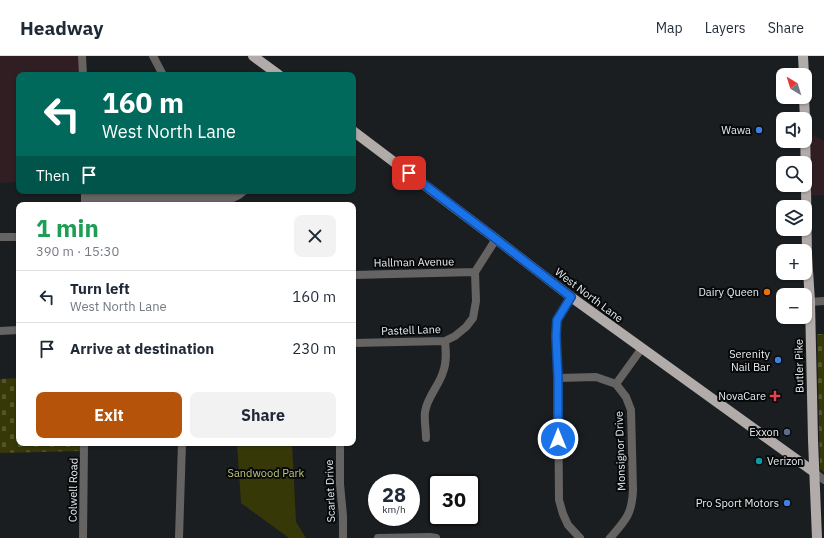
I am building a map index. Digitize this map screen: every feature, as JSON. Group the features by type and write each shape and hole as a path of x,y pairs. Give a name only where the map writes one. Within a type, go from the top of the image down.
{"main road":[{"path":"253,56 275,72"},
{"path":"803,56 804,68"},
{"name":"West North Lane","path":"356,133 571,297 814,472"},
{"name":"Butler Pike","path":"805,148 807,254 809,288"},
{"name":"Butler Pike","path":"811,324 817,538"}],"street":[{"path":"82,56 83,72"},
{"path":"153,56 161,72"},
{"path":"85,198 231,194"},
{"path":"0,237 16,237"},
{"path":"475,272 496,239"},
{"name":"Hallman Avenue","path":"356,275 475,272"},
{"name":"Pastell Lane","path":"356,343 445,340 455,336 466,327 472,318 476,301 475,272"},
{"path":"571,297 557,320 556,336 558,378 559,500 568,525 580,538"},
{"path":"812,302 824,301"},
{"path":"0,331 16,330"},
{"path":"426,438 425,413 429,398 443,372 446,354 445,340"},
{"path":"558,378 596,377 616,384 642,348"},
{"name":"Monsignor Drive","path":"610,538 628,516 633,502 634,490 631,410 626,397 616,384"},
{"name":"Colwell Road","path":"83,538 84,446"},
{"path":"179,538 182,446"},
{"name":"Scarlet Drive","path":"340,446 340,484 343,516 343,538"},
{"path":"814,472 824,480"},
{"path":"378,538 436,538"}],"shaded area":[{"path":"0,56 82,56 83,72 16,72 16,182 0,183"},
{"path":"812,134 824,141 824,195 807,196 807,192 812,192 812,156 806,156 806,148 812,148"}],"green space":[{"path":"817,334 824,334 824,472 820,469"},
{"path":"16,378 16,446 80,446 80,451 0,453 0,379"},
{"name":"Sandwood Park","path":"237,446 292,446 296,522 306,538 289,538 241,503"}],"place":[{"name":"Wawa","path":"759,130"},
{"name":"Dairy Queen","path":"767,292"},
{"name":"Serenity Nail Bar","path":"778,360"},
{"name":"NovaCare","path":"775,396"},
{"name":"Exxon","path":"787,432"},
{"name":"Verizon","path":"759,461"},
{"name":"Pro Sport Motors","path":"787,503"}],"route":[{"path":"409,173 571,297 557,320 558,439"}]}
